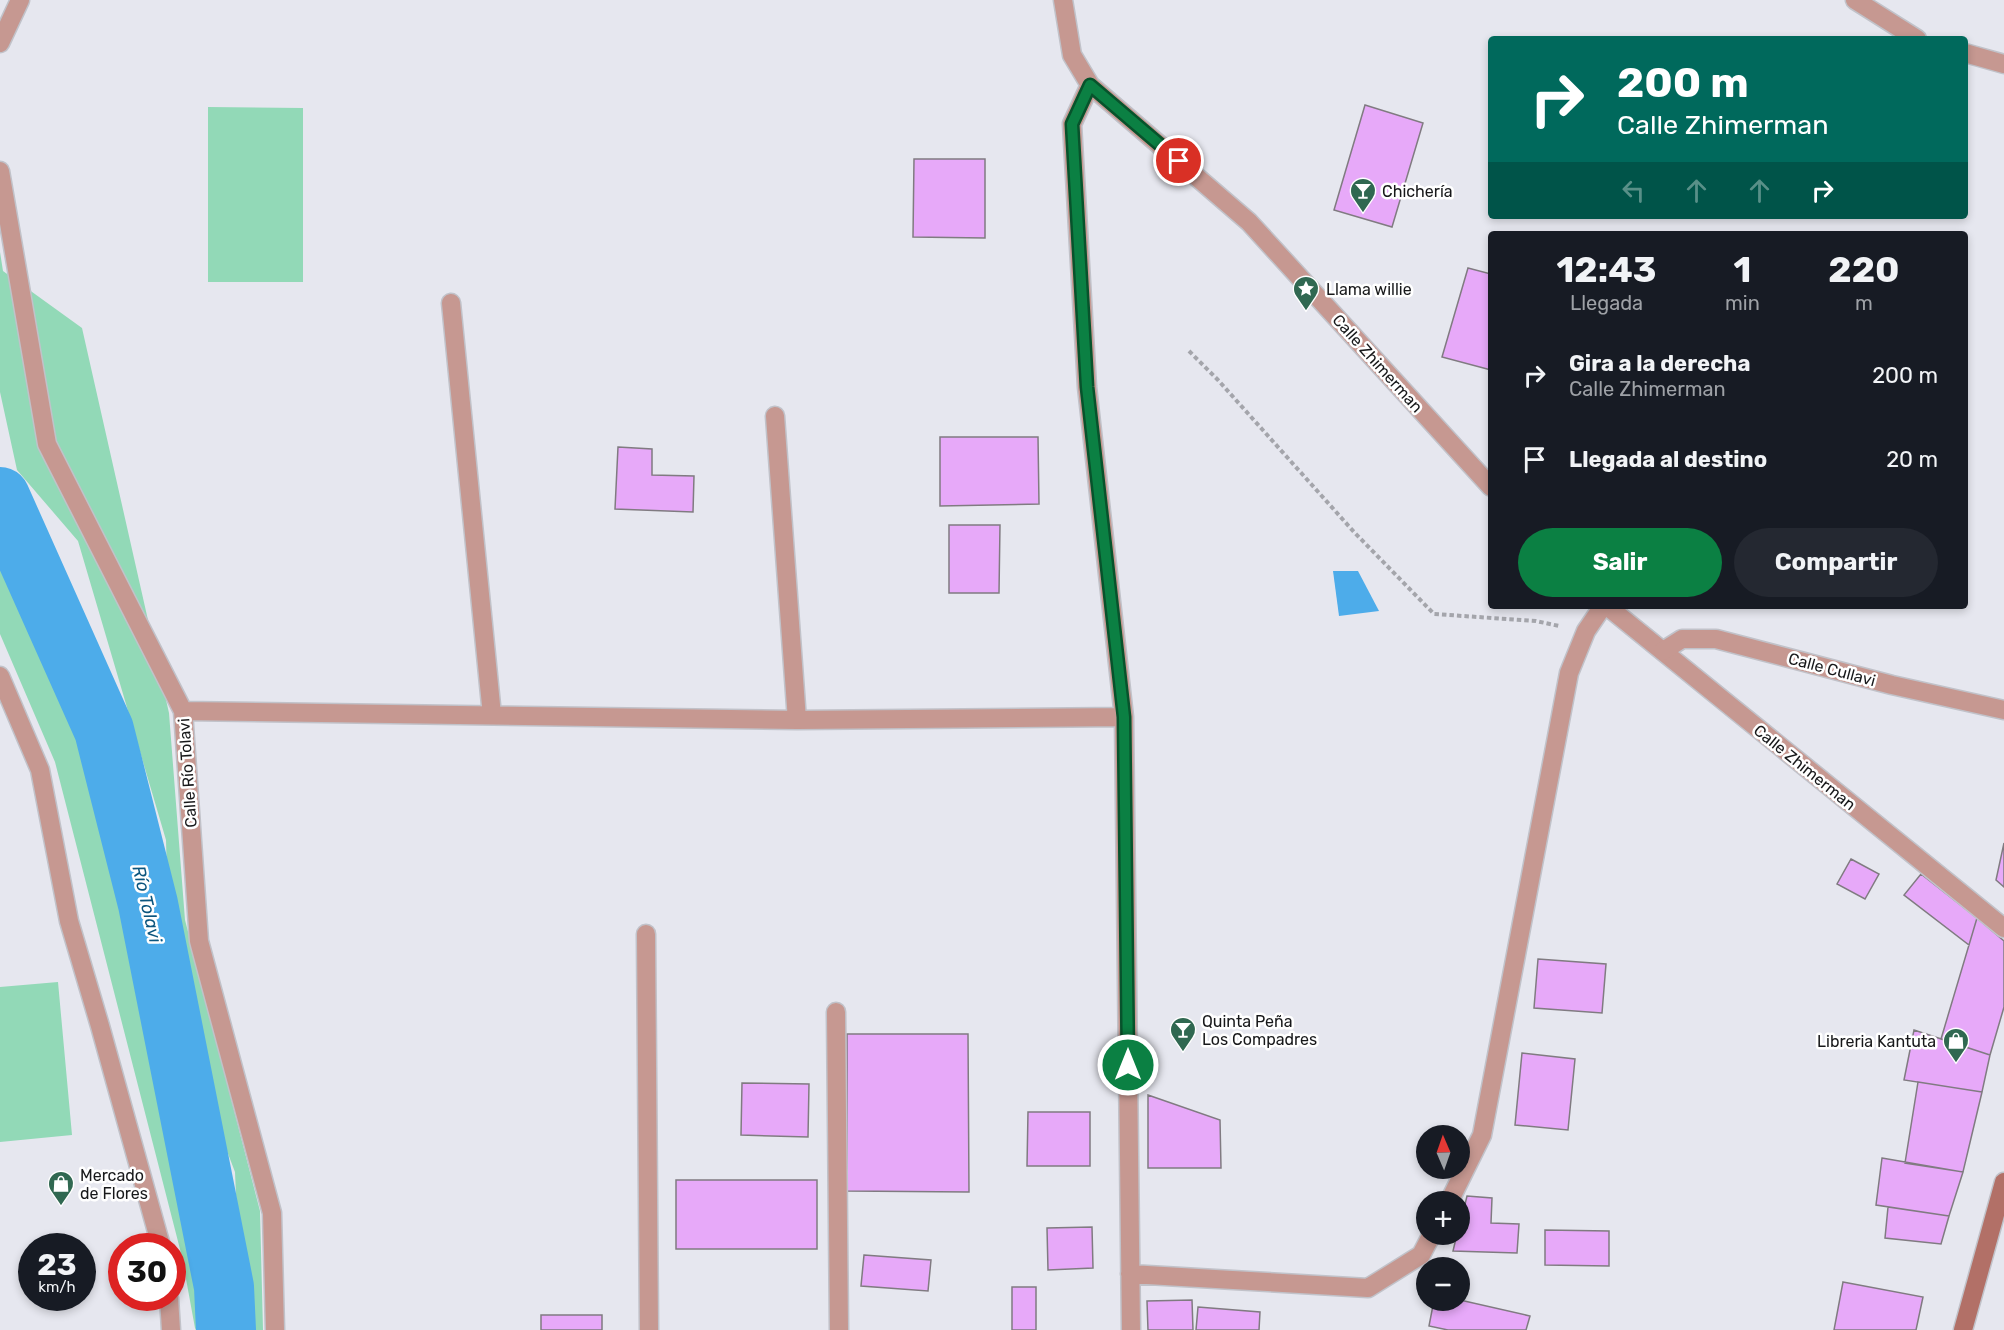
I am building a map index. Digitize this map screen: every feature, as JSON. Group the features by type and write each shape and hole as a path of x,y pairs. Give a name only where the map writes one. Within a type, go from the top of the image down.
{"main road":[{"path":"1963,1330 2004,1182"}],"street":[{"path":"0,43 20,0"},
{"name":"Calle Zhimerman","path":"1063,0 1072,55 1090,85 1249,222 1488,484"},
{"path":"1855,0 1912,36"},
{"path":"1968,54 2004,64"},
{"path":"1090,85 1072,124 1087,387 1124,717 1131,1330"},
{"name":"Calle Río Tolavi","path":"0,171 47,444 183,711 199,941 272,1213 275,1330"},
{"path":"451,303 492,715"},
{"path":"775,416 797,720"},
{"path":"1454,1191 1482,1135 1569,673 1586,631 1603,609"},
{"name":"Calle Zhimerman","path":"1609,609 2004,928"},
{"name":"Calle Cullavi","path":"1663,651 1682,639 1716,639 1892,685 2004,710"},
{"path":"0,676 5,698 40,770 69,921 157,1233"},
{"path":"183,711 797,720 1124,717"},
{"path":"646,934 649,1330"},
{"path":"836,1012 839,1330"},
{"path":"1130,1274 1368,1288 1422,1255 1427,1245"},
{"path":"170,1311 171,1330"}],"path":[{"path":"1189,351 1218,380 1354,532 1434,614 1536,621 1586,631"}],"green space":[{"path":"208,107 303,108 303,282 208,282"},
{"path":"0,252 3,271 82,328 169,713 185,920 260,1211 263,1330 242,1330 235,1172 193,1062 168,915 166,840 78,541 17,470 0,392"},
{"path":"0,552 20,587 92,732 211,1284 212,1330 196,1330 195,1328 186,1279 186,1233 176,1233 55,762 0,634"},
{"path":"58,982 72,1135 0,1142 0,987"}],"water":[{"path":"1333,571 1358,571 1379,611 1339,616"}],"building":[{"path":"1365,105 1423,123 1392,227 1334,210"},
{"path":"914,159 985,159 985,238 913,237"},
{"path":"1468,268 1488,273 1488,369 1442,357"},
{"path":"940,437 1038,437 1039,504 940,506"},
{"path":"618,447 652,449 652,475 694,476 693,512 615,509"},
{"path":"949,525 1000,525 999,593 949,593"},
{"path":"2004,843 2004,887 1996,880"},
{"path":"1851,859 1879,874 1865,899 1837,884"},
{"path":"1921,874 1977,918 1969,945 1904,895"},
{"path":"1977,918 2004,941 2004,1007 1990,1055 1941,1039"},
{"path":"1538,959 1606,964 1602,1013 1534,1008"},
{"path":"1914,1030 1990,1055 1982,1092 1904,1080"},
{"path":"847,1034 968,1034 969,1192 847,1191"},
{"path":"1522,1053 1575,1059 1568,1130 1515,1125"},
{"path":"1918,1082 1982,1092 1963,1172 1905,1163"},
{"path":"742,1083 809,1084 808,1137 741,1135"},
{"path":"1148,1095 1220,1120 1221,1168 1148,1168"},
{"path":"1028,1112 1090,1112 1090,1166 1027,1166"},
{"path":"1882,1158 1963,1172 1949,1216 1876,1205"},
{"path":"676,1180 817,1180 817,1249 676,1249"},
{"path":"1470,1196 1492,1198 1491,1223 1519,1224 1517,1253 1453,1251 1454,1245 1470,1245"},
{"path":"1888,1207 1949,1216 1941,1244 1885,1238"},
{"path":"1092,1227 1093,1268 1048,1270 1047,1228"},
{"path":"1545,1230 1609,1231 1609,1266 1545,1265"},
{"path":"864,1255 931,1260 928,1291 861,1286"},
{"path":"1843,1282 1923,1297 1916,1330 1834,1330"},
{"path":"1012,1287 1036,1287 1036,1330 1012,1330"},
{"path":"1192,1300 1193,1330 1148,1330 1147,1301"},
{"path":"1470,1302 1530,1316 1526,1330 1448,1330 1429,1326 1432,1311 1470,1311"},
{"path":"1198,1307 1260,1312 1259,1330 1196,1330"},
{"path":"541,1315 602,1315 602,1330 541,1330"}],"waterway":[{"name":"Río Tolavi","path":"0,497 104,730 148,904 224,1287 226,1330"}],"place":[{"name":"Chichería","path":"1363,214"},
{"name":"Llama willie","path":"1306,312"},
{"name":"Quinta Peña Los Compadres","path":"1183,1053"},
{"name":"Libreria Kantuta","path":"1956,1064"},
{"name":"Mercado de Flores","path":"61,1207"}],"route":[{"path":"1128,1065 1124,717 1087,387 1072,124 1090,85 1179,161"}]}
